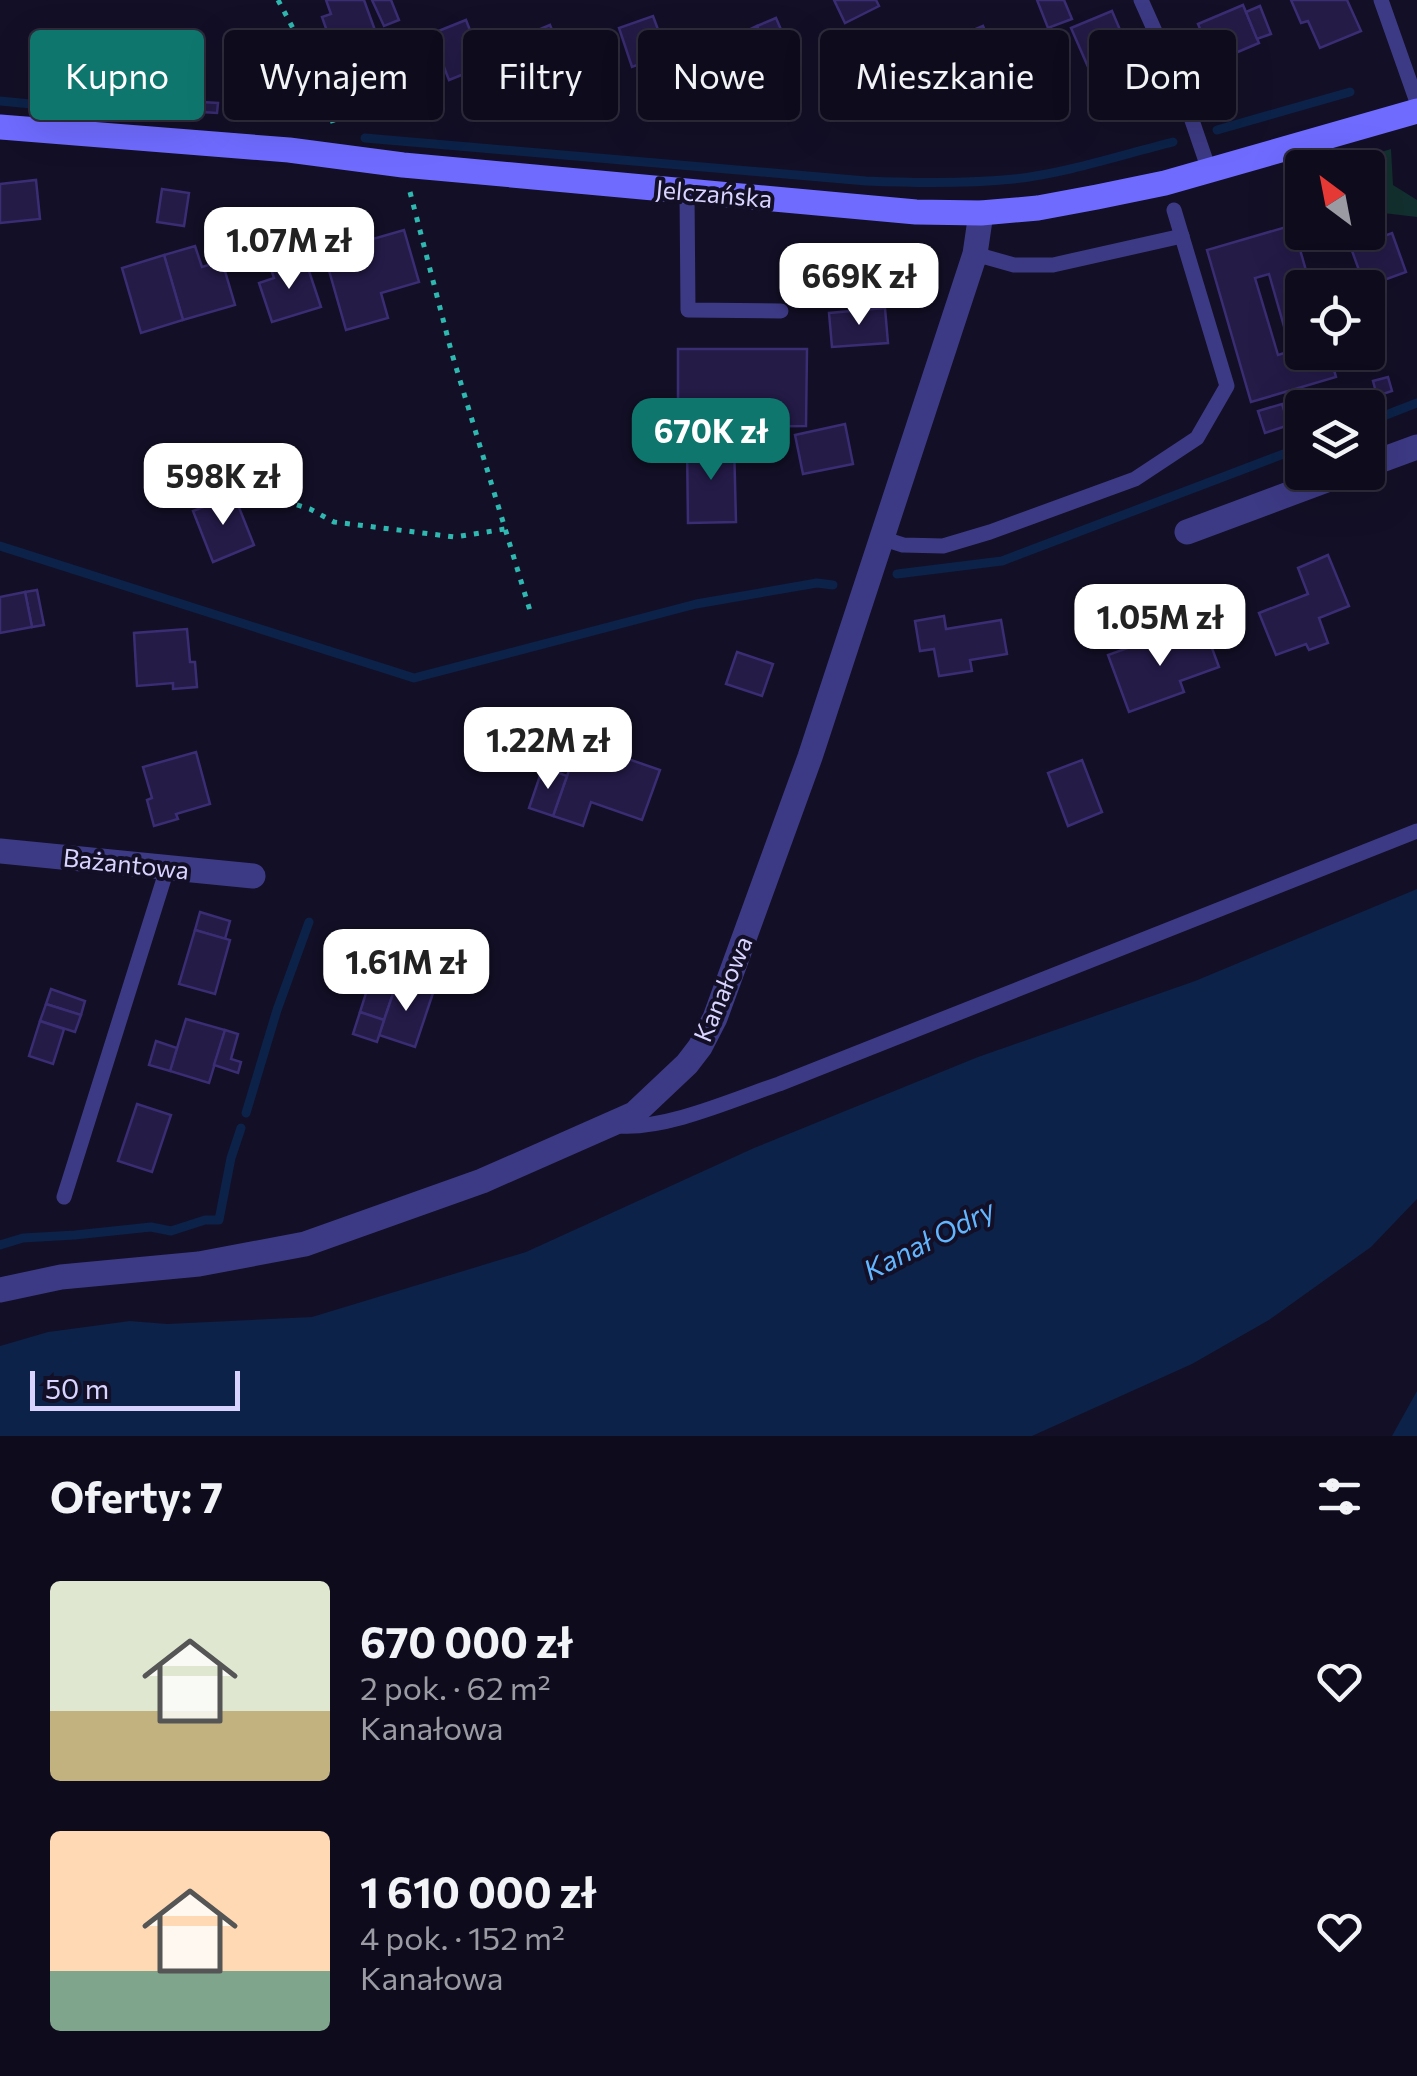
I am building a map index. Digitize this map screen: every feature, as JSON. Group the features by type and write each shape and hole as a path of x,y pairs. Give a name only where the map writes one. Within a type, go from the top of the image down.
{"main road":[{"name":"Jelczańska","path":"0,127 289,150 403,165 916,212 981,212 1038,208 1165,182 1417,111"}],"street":[{"name":"Kanałowa","path":"0,1290 61,1276 199,1264 305,1244 482,1181 611,1125 634,1114 668,1084 700,1047 716,1018 810,757 975,254 981,212"},
{"path":"1385,459 1417,447"},
{"path":"1187,532 1300,490"},
{"name":"Bażantowa","path":"0,850 252,876"}],"lane":[{"path":"1141,0 1183,94 1209,170"},
{"path":"1381,0 1417,102"},
{"path":"687,192 688,310 782,311"},
{"path":"881,538 903,545 943,546 990,532 1135,478 1197,438 1227,386 1174,210"},
{"path":"975,254 1014,265 1053,265 1182,236"},
{"path":"611,1125 640,1127 779,1084 1417,831"},
{"path":"64,1198 167,870"}],"path":[{"path":"278,0 330,110 343,157"},
{"path":"403,165 452,354 531,614"},
{"path":"210,478 310,509 334,522 455,537 505,529"}],"green space":[{"path":"1391,149 1393,185 1417,200 1417,217 1385,213 1385,151"}],"water":[{"name":"Kanał Odry","path":"1417,889 1417,1199 1371,1247 1269,1320 1192,1364 1032,1436 0,1436 0,1346 48,1332 130,1321 167,1324 312,1317 526,1252 754,1148 978,1057 1195,981"},
{"path":"1417,1391 1417,1436 1392,1436"}],"building":[{"path":"326,0 364,0 375,30 327,30 322,17 331,14"},
{"path":"372,0 391,0 399,20 384,26"},
{"path":"834,0 876,0 879,6 845,23"},
{"path":"1037,0 1064,0 1072,19 1048,28"},
{"path":"1291,0 1347,0 1361,31 1320,48 1308,21 1301,23"},
{"path":"1243,5 1259,43 1236,53 1236,30 1201,30 1198,24"},
{"path":"1260,6 1271,34 1257,39 1246,12"},
{"path":"1112,11 1120,30 1089,30 1089,69 1071,28"},
{"path":"653,16 658,30 638,30 638,65 632,67 619,28"},
{"path":"776,18 781,30 759,30 757,26"},
{"path":"466,20 470,30 463,30 463,74 449,80 443,65 441,30"},
{"path":"204,102 218,103 217,113 204,112"},
{"path":"36,180 40,219 0,223 0,184"},
{"path":"162,189 189,193 184,226 157,222"},
{"path":"1285,227 1285,250 1300,250 1306,270 1285,270 1285,330 1269,274 1255,278 1278,355 1285,353 1285,370 1334,370 1336,377 1251,402 1207,250"},
{"path":"404,230 419,282 381,293 388,318 346,330 324,253 346,246 344,240 364,234 366,241"},
{"path":"1392,233 1406,272 1385,280 1385,270 1359,270 1352,250 1385,250 1385,236"},
{"path":"195,246 202,267 222,261 235,305 183,320 164,255"},
{"path":"164,255 183,320 141,333 122,268"},
{"path":"292,259 296,271 308,268 321,307 272,322 259,283 274,278 270,266"},
{"path":"885,308 888,343 832,347 829,313"},
{"path":"678,349 807,349 806,426 723,427 723,403 678,403"},
{"path":"1388,377 1392,391 1375,390 1373,381"},
{"path":"1282,404 1285,426 1265,433 1258,411"},
{"path":"845,424 853,464 803,474 795,435"},
{"path":"734,442 736,522 688,523 687,443"},
{"path":"234,495 254,545 213,562 193,511"},
{"path":"1328,555 1349,606 1319,618 1328,643 1309,650 1306,644 1276,655 1259,613 1308,594 1298,568"},
{"path":"37,590 44,625 32,627 25,592"},
{"path":"25,592 32,627 0,633 0,597"},
{"path":"944,616 946,629 1001,620 1007,654 970,660 972,671 939,676 934,649 920,651 915,621"},
{"path":"187,629 197,687 173,689 173,683 137,686 134,633"},
{"path":"1206,632 1219,667 1180,681 1184,692 1129,712 1108,655 1161,636 1165,647"},
{"path":"737,652 773,664 762,696 726,684"},
{"path":"579,742 660,770 642,820 591,802 583,826 553,816"},
{"path":"196,752 210,804 176,814 178,819 154,826 147,800 152,798 143,767"},
{"path":"1082,760 1102,812 1068,826 1048,773"},
{"path":"543,767 567,776 553,816 529,808"},
{"path":"200,912 230,921 225,939 195,930"},
{"path":"195,930 230,940 215,994 179,984"},
{"path":"372,974 397,982 384,1020 360,1012"},
{"path":"397,982 433,993 415,1047 379,1035"},
{"path":"51,989 85,1001 81,1015 46,1004"},
{"path":"46,1004 81,1015 75,1032 40,1021"},
{"path":"360,1012 384,1020 377,1042 353,1034"},
{"path":"186,1019 225,1030 209,1083 170,1071"},
{"path":"40,1021 64,1029 53,1064 29,1056"},
{"path":"225,1030 238,1034 231,1059 241,1062 238,1073 214,1065"},
{"path":"156,1041 177,1048 170,1071 149,1065"},
{"path":"137,1104 171,1115 152,1172 118,1161"}],"waterway":[{"path":"1217,130 1350,92"},
{"path":"0,101 30,104"},
{"path":"365,138 921,183 1034,176 1173,142"},
{"path":"1385,415 1417,403"},
{"path":"897,574 1002,561 1285,453"},
{"path":"0,546 414,678 696,604 817,583 833,585"},
{"path":"246,1113 309,922"},
{"path":"0,1245 23,1238 151,1227 171,1231 205,1220 219,1220 241,1128"}]}
